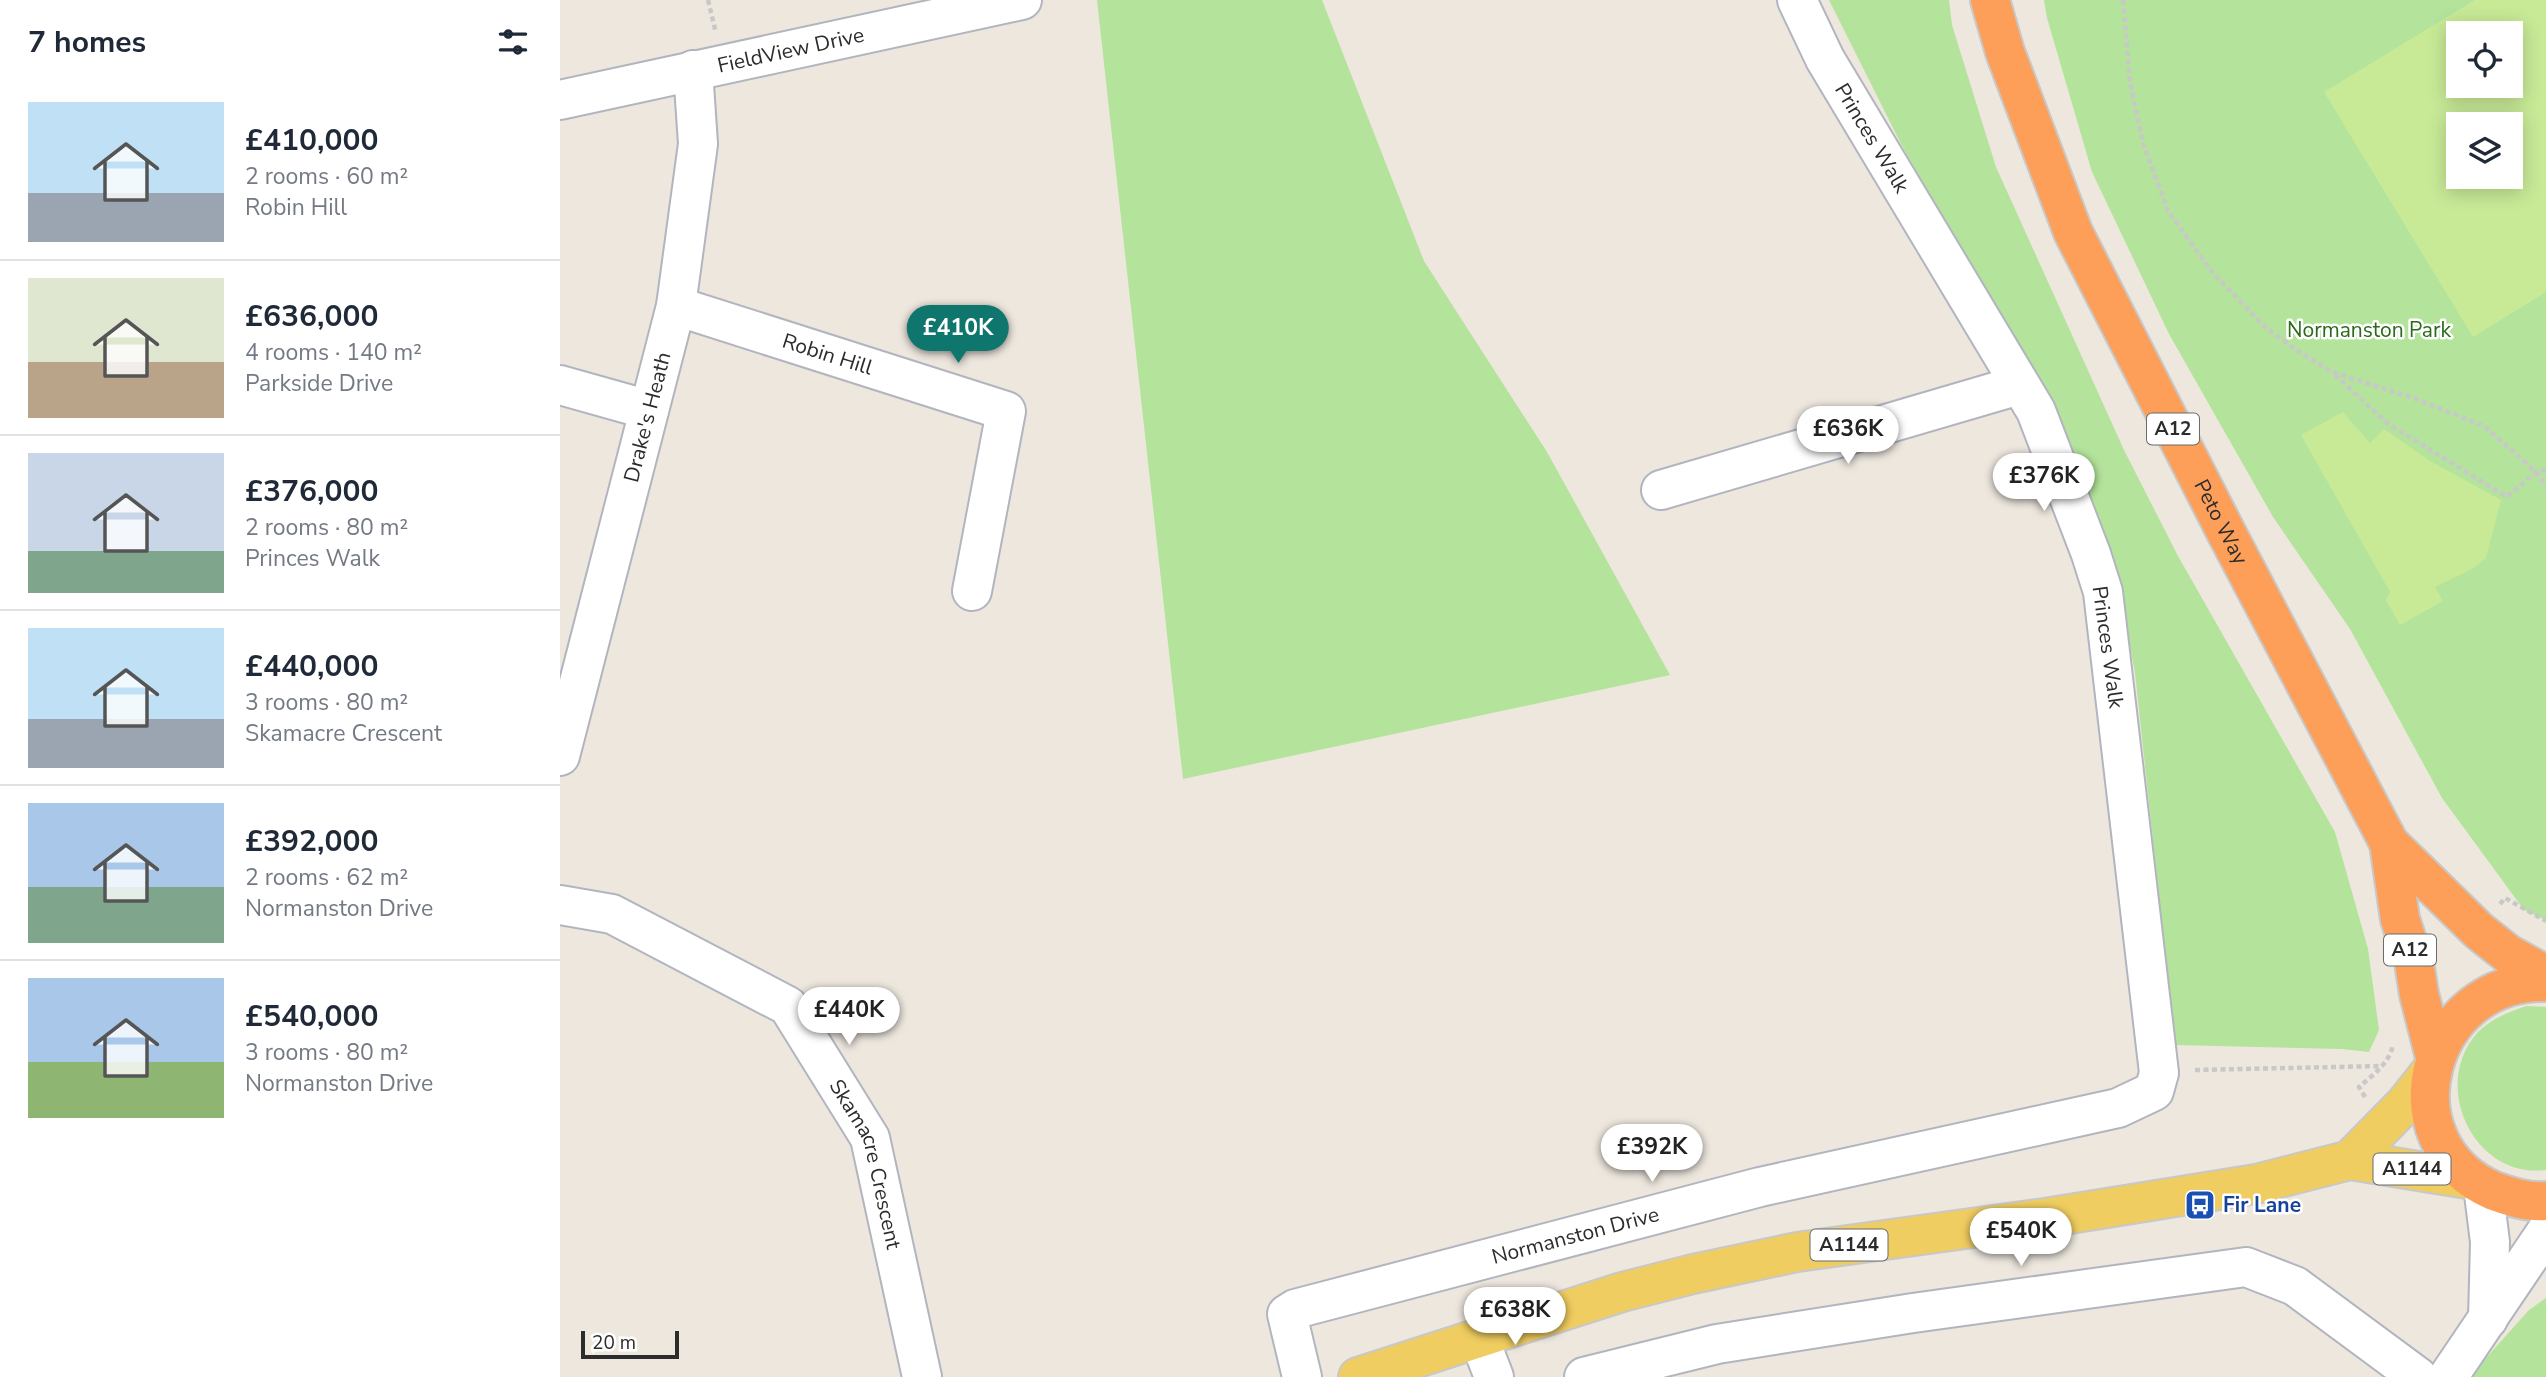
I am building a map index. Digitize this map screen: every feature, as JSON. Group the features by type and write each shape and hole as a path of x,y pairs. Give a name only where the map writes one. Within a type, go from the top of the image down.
{"highway":[{"name":"Peto Way","path":"1990,0 2005,52 2073,232 2389,843 2479,931 2508,954 2546,975"},
{"name":"Peto Way","path":"2389,843 2400,919 2414,962 2433,1064"},
{"path":"2546,982 2528,981 2498,989 2470,1005 2449,1029 2433,1064 2430,1091 2431,1111 2437,1131 2452,1158 2479,1183 2510,1197 2546,1201"}],"main road":[{"name":"A1144","path":"2350,1160 2406,1104 2433,1064"},
{"name":"A1144","path":"1358,1377 1622,1292 1771,1257 2045,1219 2256,1184 2350,1160 2479,1183"}],"street":[{"name":"FieldView Drive","path":"560,100 1022,0"},
{"name":"Princes Walk","path":"1797,0 1825,59 2036,411 2091,554 2103,592 2159,1073"},
{"name":"Drake's Heath","path":"560,756 676,306 698,144 693,71"},
{"name":"Robin Hill","path":"676,306 1006,411 972,592"},
{"path":"560,385 649,410"},
{"path":"1661,490 2019,385"},
{"name":"Skamacre Crescent","path":"560,905 612,914 788,1006 870,1138 922,1377"},
{"name":"Normanston Drive","path":"1302,1377 1287,1314 1294,1309 1760,1187 2118,1108 2154,1091 2159,1073"},
{"path":"2479,1183 2490,1242 2488,1319"},
{"path":"2448,1377 2546,1232"},
{"path":"1584,1377 1717,1344 1913,1313 2246,1267 2295,1286 2418,1377"},
{"path":"1479,1338 1494,1377"}],"path":[{"path":"2123,0 2130,82 2143,144 2168,211 2213,273 2264,326 2332,372 2387,424 2507,496 2536,472 2546,470"},
{"path":"2332,372 2413,398 2484,426 2536,472 2546,486"},
{"path":"2505,898 2546,921"},
{"path":"2359,1087 2382,1066 2393,1049 2393,1040"},
{"path":"2159,1073 2174,1070 2382,1066"}],"green space":[{"path":"1097,0 1322,0 1424,261 1547,452 1670,675 1183,779"},
{"path":"1829,0 1949,0 1952,25 1996,167 2124,450 2178,556 2335,832 2368,949 2379,1030 2369,1052 2175,1045 2135,673 2121,596 2044,401 1901,144"},
{"name":"Normanston Park","path":"2044,0 2546,0 2546,920 2524,910 2442,798 2350,629 2273,517 2169,334 2092,172"},
{"path":"2475,0 2546,0 2546,292 2473,337 2324,92"},
{"path":"2343,412 2370,443 2384,429 2430,461 2501,500 2486,558 2474,568 2435,587 2443,601 2400,625 2386,600 2390,592 2301,435"},
{"path":"2526,1006 2546,1007 2546,1170 2520,1169 2498,1159 2480,1144 2466,1123 2459,1100 2458,1076 2465,1052 2479,1031 2507,1013"},
{"path":"2546,1298 2546,1377 2469,1377 2529,1310"}],"place":[{"name":"Fir Lane","path":"2200,1205"}]}
